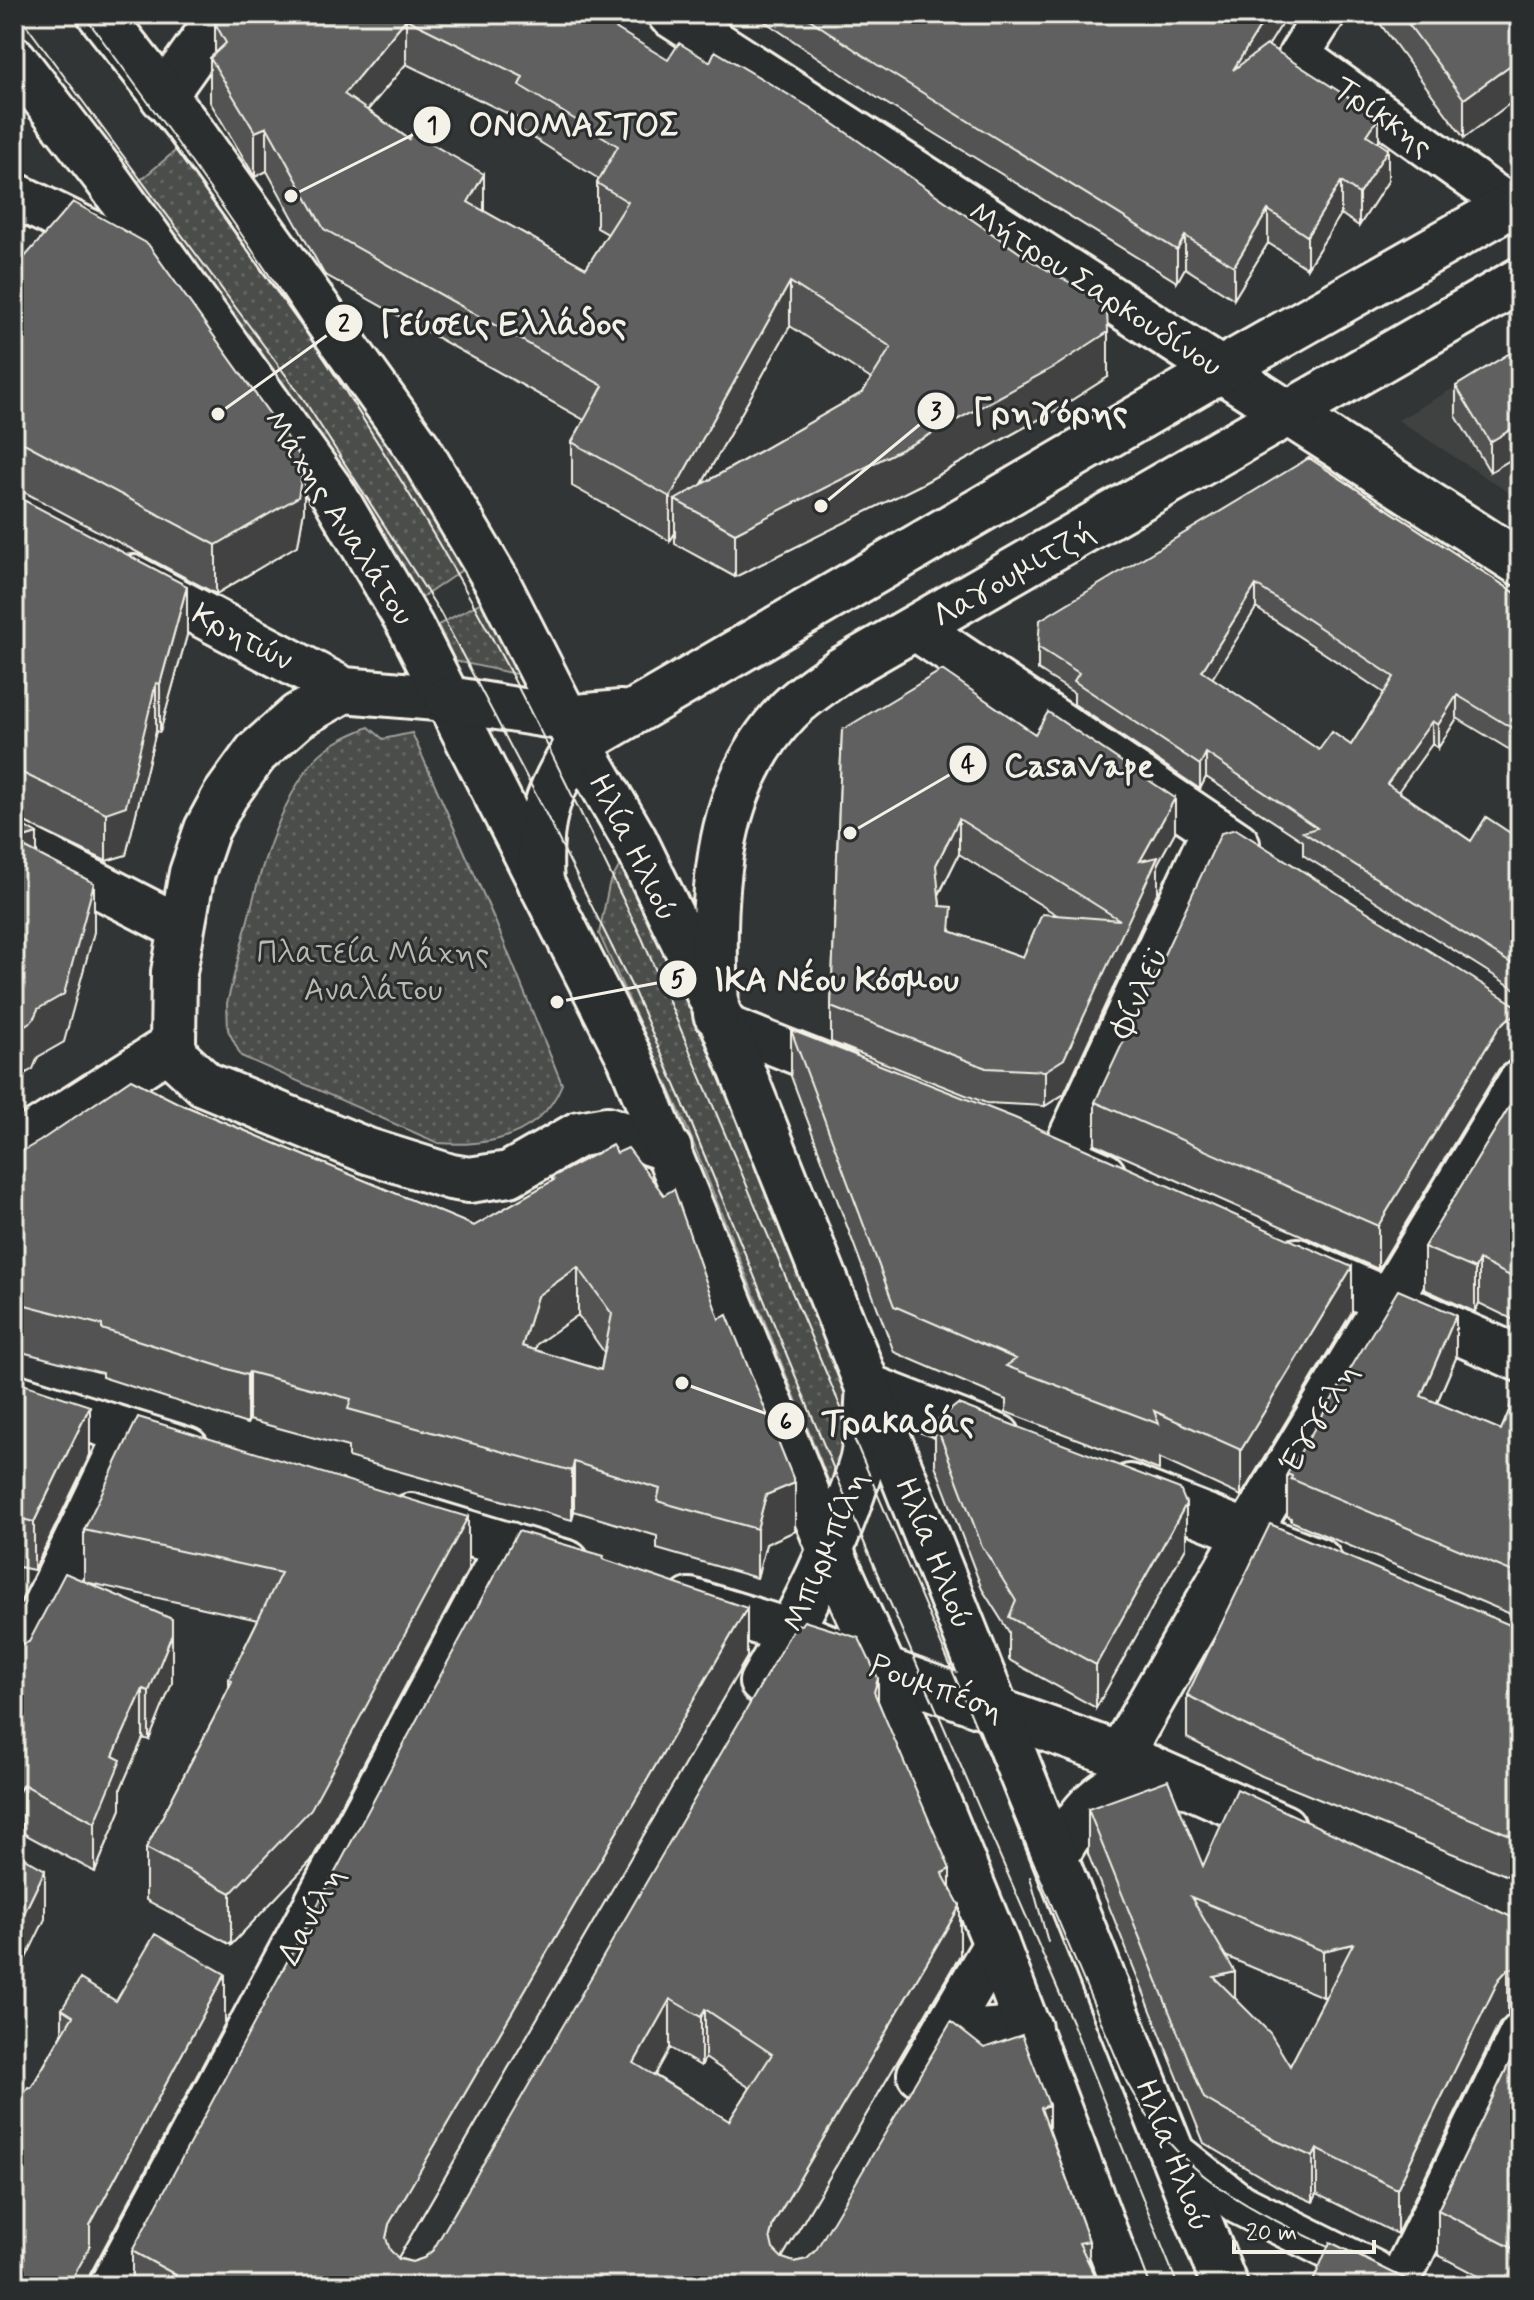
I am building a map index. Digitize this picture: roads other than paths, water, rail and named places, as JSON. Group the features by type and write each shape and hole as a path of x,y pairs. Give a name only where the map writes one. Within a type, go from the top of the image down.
{"street":[{"path":"100,14 418,448 497,582 573,731 544,810 538,841 541,884 630,1058 669,1149 830,1550 884,1670 996,1944 1125,2286"},
{"path":"163,97 222,14"},
{"name":"Μήτρου Σαρκουδίνου","path":"670,14 1520,563"},
{"name":"Τρίκκης","path":"1325,14 1299,55 1515,203"},
{"name":"Μάχης Αναλάτου","path":"14,59 173,271 334,495 411,627 541,884"},
{"path":"14,195 173,271"},
{"path":"669,1149 607,1129 579,1134 509,1174 469,1180 368,1151 205,1084 185,1069 173,1045 174,972 179,927 207,829 225,796 256,753 298,716 344,690 448,699 573,731 635,711 1222,369 1515,203"},
{"path":"33,256 61,220"},
{"name":"Λαγουμιτζή","path":"720,1020 714,935 718,868 731,806 751,760 788,711 841,670 1520,280"},
{"name":"Κρητών","path":"95,558 344,690"},
{"path":"916,628 1268,863"},
{"name":"Ηλία Ηλιού","path":"573,731 634,839 720,1020 869,1387 1225,2286"},
{"name":"Φίνλεϋ","path":"1133,1188 1047,1151 1215,829"},
{"path":"14,842 179,927"},
{"path":"720,1020 871,1082"},
{"path":"14,1147 173,1045"},
{"name":"Έγγελη","path":"1135,1761 1249,1531 1520,1083"},
{"path":"1261,1245 1520,1359"},
{"path":"869,1387 1033,1450"},
{"name":"Μπιρμπίλη","path":"744,1714 791,1632 830,1550 862,1460 869,1387"},
{"path":"14,1396 219,1460"},
{"path":"14,1671 128,1433"},
{"path":"1091,1472 1249,1531 1349,1573"},
{"path":"372,1505 598,1573"},
{"name":"Δανίλη","path":"112,2286 509,1545"},
{"name":"Ρουμπέση","path":"657,1591 791,1632 884,1670 1135,1761 1321,1843"},
{"path":"1056,1856 1081,1812 1115,1785 1135,1761"},
{"path":"896,2114 996,1944"},
{"path":"943,2035 1029,2028"},
{"path":"1173,2152 1239,2204 1402,2284 1520,2034"}],"tram line":[{"path":"18,14 302,397 440,612 544,810 632,987 680,1096 868,1552 1072,2022 1178,2286"},
{"path":"83,14 184,151 328,363 418,508 532,714 642,938 1127,2083 1147,2116 1194,2168 1250,2206 1347,2255"},
{"path":"1030,1877 1048,1942"}],"place":[{"name":"ΟΝΟΜΑΣΤΟΣ","path":"291,196"},
{"name":"Γεύσεις Ελλάδος","path":"218,414"},
{"name":"Γρηγόρης","path":"821,506"},
{"name":"CasaVape","path":"850,833"},
{"name":"ΙΚΑ Νέου Κόσμου","path":"557,1002"},
{"name":"Τρακαδάς","path":"682,1383"}],"park label":[{"name":"Πλατεία Μάχης Αναλάτου","path":"373,970"}]}
